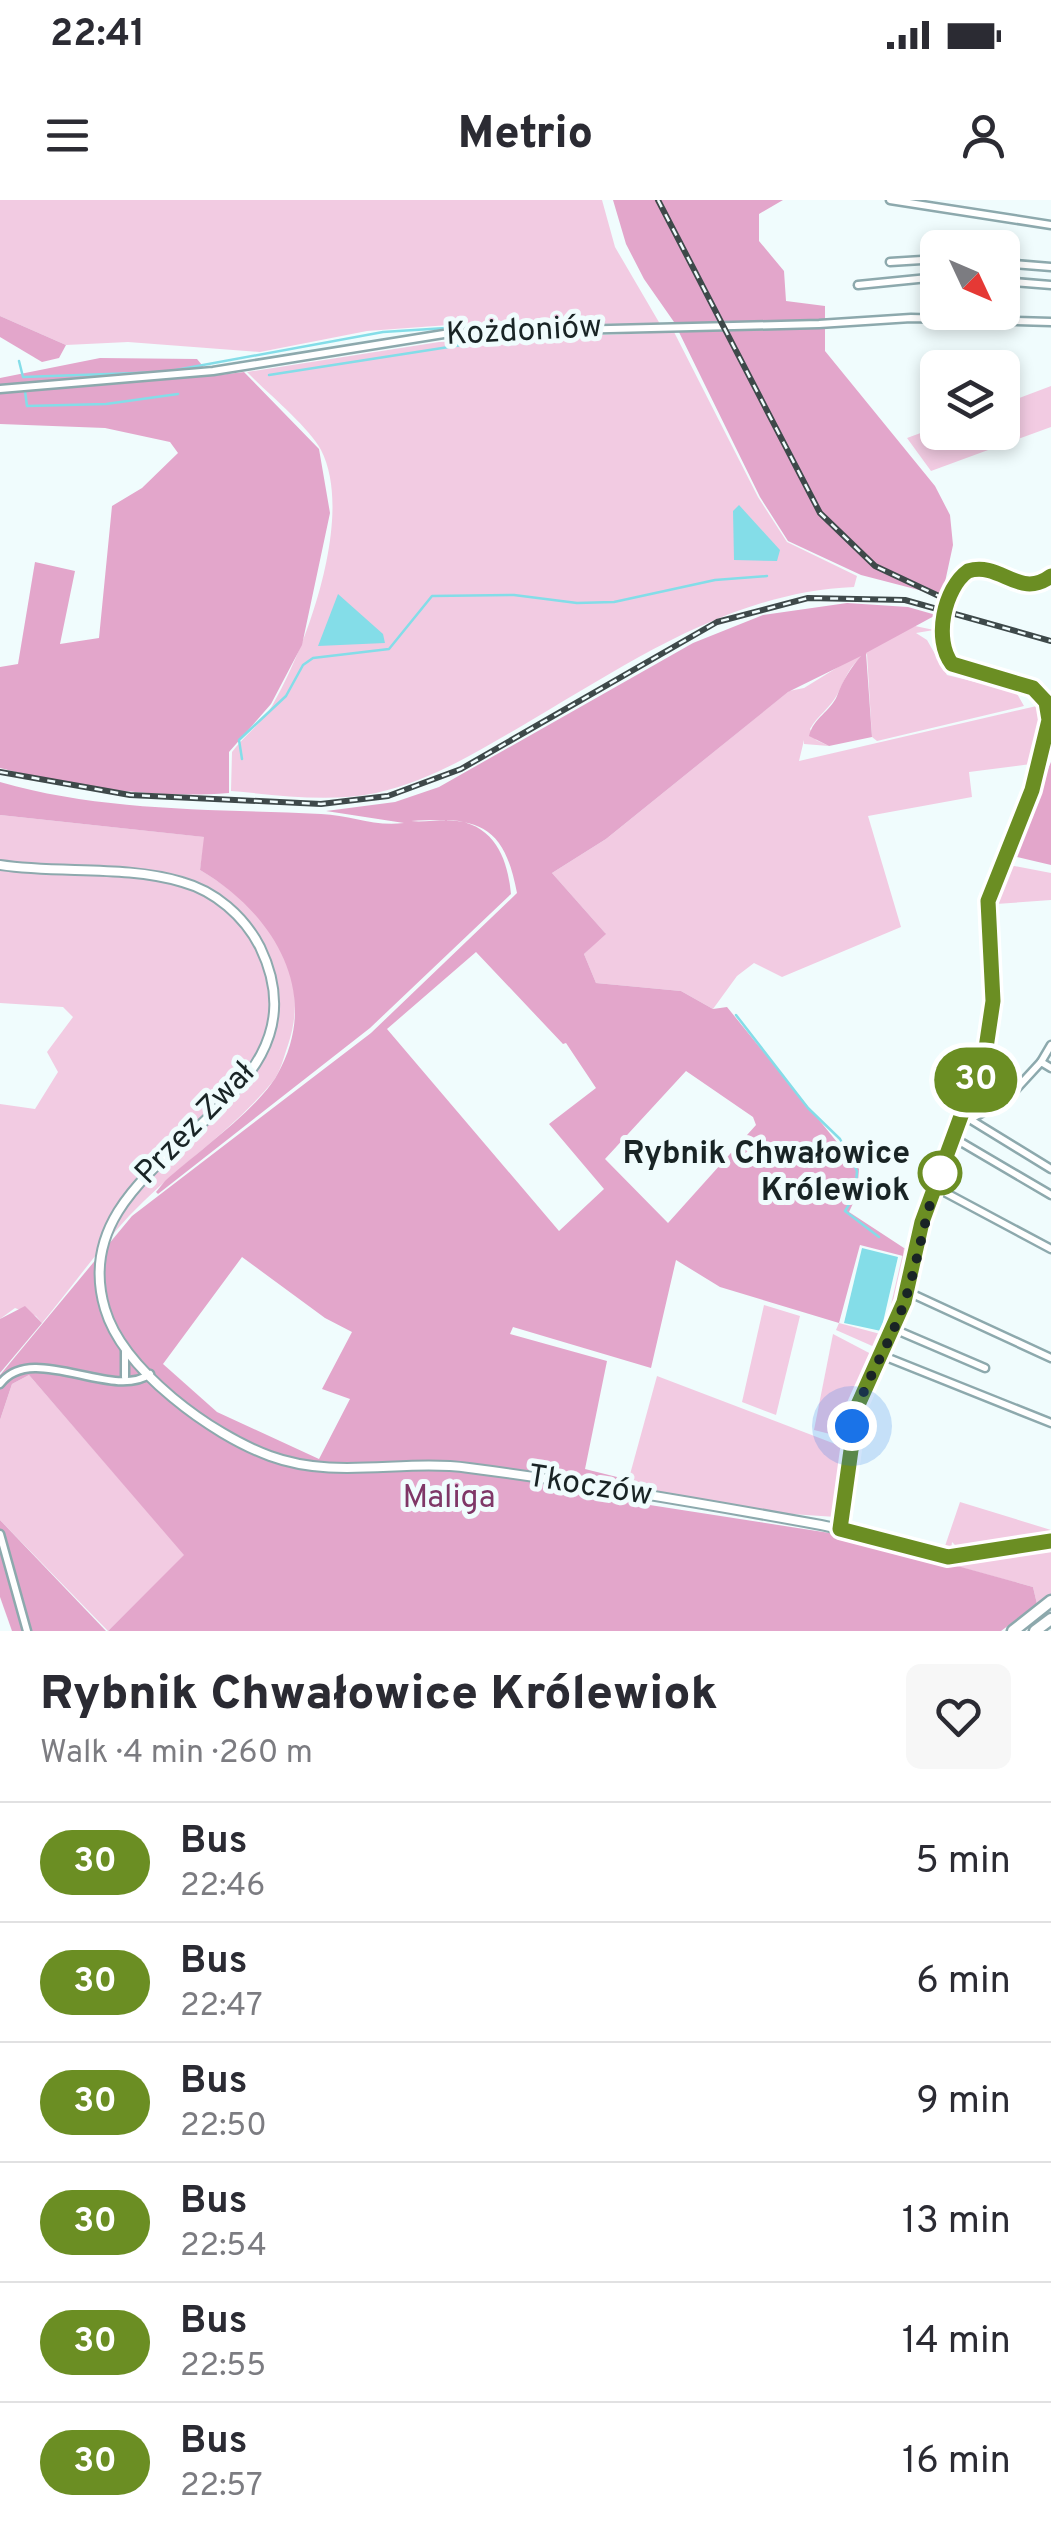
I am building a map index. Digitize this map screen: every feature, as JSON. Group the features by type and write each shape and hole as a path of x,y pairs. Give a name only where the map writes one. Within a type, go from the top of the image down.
{"main road":[{"path":"1013,1631 1051,1601"},
{"path":"1035,1631 1051,1619"}],"street":[{"path":"890,200 1051,225"},
{"path":"890,262 920,260"},
{"path":"1020,264 1051,267"},
{"path":"858,284 920,279"},
{"path":"1020,283 1051,286"},
{"name":"Kożdoniów","path":"0,389 214,371 450,332 819,324 911,318 1051,322"},
{"path":"840,1529 852,1426 908,1292 935,1187 983,1061 991,1022 987,922 990,891 1032,790 1050,714 1044,697 1033,688 952,664 943,648 942,627 953,587 968,571 994,570 1022,585 1036,585 1051,576"},
{"name":"Przez Zwał","path":"0,865 161,877 192,885 238,916 256,940 268,970 270,1027 249,1076 133,1189 110,1225 100,1280 106,1313 122,1344 150,1374"},
{"path":"971,1119 1014,1093 1051,1045"},
{"path":"1041,1062 1051,1068"},
{"path":"962,1114 1051,1169"},
{"path":"954,1138 1051,1195"},
{"path":"935,1187 1051,1249"},
{"path":"908,1292 1051,1358"},
{"path":"894,1329 986,1368"},
{"path":"122,1344 129,1369 125,1378"},
{"path":"881,1355 1051,1424"},
{"path":"0,1384 11,1372 27,1368 125,1378 150,1374"},
{"name":"Tkoczów","path":"150,1374 221,1433 298,1464 334,1469 465,1467 840,1529 948,1557 1051,1542"},
{"path":"0,1534 27,1631"}],"shaded area":[{"path":"0,200 602,200 615,247 660,324 476,323 367,331 260,352 128,342 66,345 0,316"},
{"path":"674,332 758,497 787,542 857,576 854,587 808,592 721,617 639,657 468,757 396,788 340,797 231,791 232,752 272,706 299,651 322,581 332,510 330,478 321,450 297,420 247,372 439,342"},
{"path":"1051,386 1051,427 1020,438 1020,398"},
{"path":"920,433 920,450 988,450 931,471 907,438"},
{"path":"915,626 934,630 916,633 927,640 947,675 1016,692 1024,706 877,741 872,737 867,654 852,667 834,700 810,729 816,740 829,746 804,744 804,740 799,761 1041,705 1043,713 1031,764 969,772 972,797 868,816 901,927 782,977 754,963 737,976 713,1009 681,991 596,983 584,954 605,933 552,873 606,839 789,691 804,688 877,643"},
{"path":"0,815 205,837 200,870 244,902 262,921 288,966 294,991 288,1045 274,1080 129,1216 42,1323 36,1316 15,1308 0,1319 0,1104 35,1109 58,1072 47,1052 73,1017 63,1007 0,1003"},
{"path":"1009,865 1051,873 1051,900 996,904"},
{"path":"904,1248 910,1250 904,1291 879,1349 836,1330 839,1323 884,1335"},
{"path":"764,1305 800,1316 776,1415 742,1402"},
{"path":"833,1334 873,1355 846,1438 814,1430"},
{"path":"29,1375 185,1555 108,1631 0,1520 0,1420 12,1384"},
{"path":"657,1376 843,1447 836,1517 776,1513 626,1489"},
{"path":"960,1502 1051,1530 1051,1535 960,1550 952,1542 951,1550 944,1549"},
{"path":"1051,1547 1051,1594 1037,1604 1033,1587 938,1561"}],"green space":[{"path":"613,200 783,200 759,214 759,241 784,271 786,301 825,306 825,351 935,486 950,515 953,545 942,596 861,575 788,541 760,497 674,322 644,279 626,244"},
{"path":"0,316 66,345 59,358 42,362 0,337"},
{"path":"100,358 197,359 211,376 244,372 319,449 330,513 302,645 271,704 229,752 229,793 114,790 0,768 0,667 18,664 35,562 75,571 60,644 99,638 112,506 142,488 178,453 170,442 105,428 0,424 0,378"},
{"name":"Maliga","path":"847,603 908,607 936,615 866,653 872,737 829,746 809,736 861,656 788,692 606,839 552,873 606,934 584,954 596,983 681,991 713,1009 727,1007 859,1169 857,1195 849,1212 904,1248 903,1256 860,1245 839,1323 720,1287 676,1260 651,1368 513,1327 510,1334 607,1361 585,1469 629,1480 624,1501 849,1536 1033,1587 1037,1604 1001,1631 108,1631 184,1555 29,1375 12,1384 0,1420 0,1375 132,1216 371,1033 517,893 504,852 495,838 484,829 464,823 483,831 498,848 511,894 370,1028 158,1194 165,1181 242,1116 277,1075 290,1044 295,1014 292,985 283,958 249,908 200,870 204,837 0,815 0,782 119,804 321,814 404,823 326,811 395,802 439,787 693,643 763,615","holes":["476,952 566,1043 596,1088 549,1124 604,1189 559,1231 387,1029","686,1071 753,1117 756,1125 668,1223 605,1159","242,1257 325,1318 352,1332 322,1389 350,1399 319,1459 217,1412 163,1364"]},
{"path":"1051,762 1051,865 1009,855"},
{"path":"25,1306 42,1323 0,1373 0,1319"},
{"path":"0,1520 106,1631 12,1631 0,1597"}],"water":[{"path":"739,505 780,550 777,561 734,560 733,511"},
{"path":"338,594 383,634 385,643 318,646"},
{"path":"862,1248 898,1257 881,1331 844,1323"}],"waterway":[{"path":"19,361 23,377 165,372 383,332 509,324"},
{"path":"269,375 468,344"},
{"path":"25,391 27,406 106,404 178,394"},
{"path":"242,759 239,740 286,696 303,665 313,658 389,649 432,596 514,595 577,603 614,602 715,580 767,576"},
{"path":"736,1015 808,1108 840,1139 857,1171 855,1195 845,1211 879,1237"}],"railway":[{"path":"658,200 820,513 875,566 941,597"},
{"path":"0,772 130,795 321,804 388,796 461,769 717,622 808,598 905,600 1051,641"}],"bus line":[{"name":"30","path":"1051,576 1036,585 1022,585 994,570 968,571 953,587 942,627 943,648 952,664 1033,688 1046,702 1049,720 1032,790 988,901 993,1001 986,1048 922,1222 908,1292 857,1407 840,1529 948,1557 1051,1541"}],"place":[{"name":"Rybnik Chwałowice Królewiok","path":"940,1173"}],"route":[{"path":"852,1426 863,1390 908,1292 922,1222 940,1173"}]}
